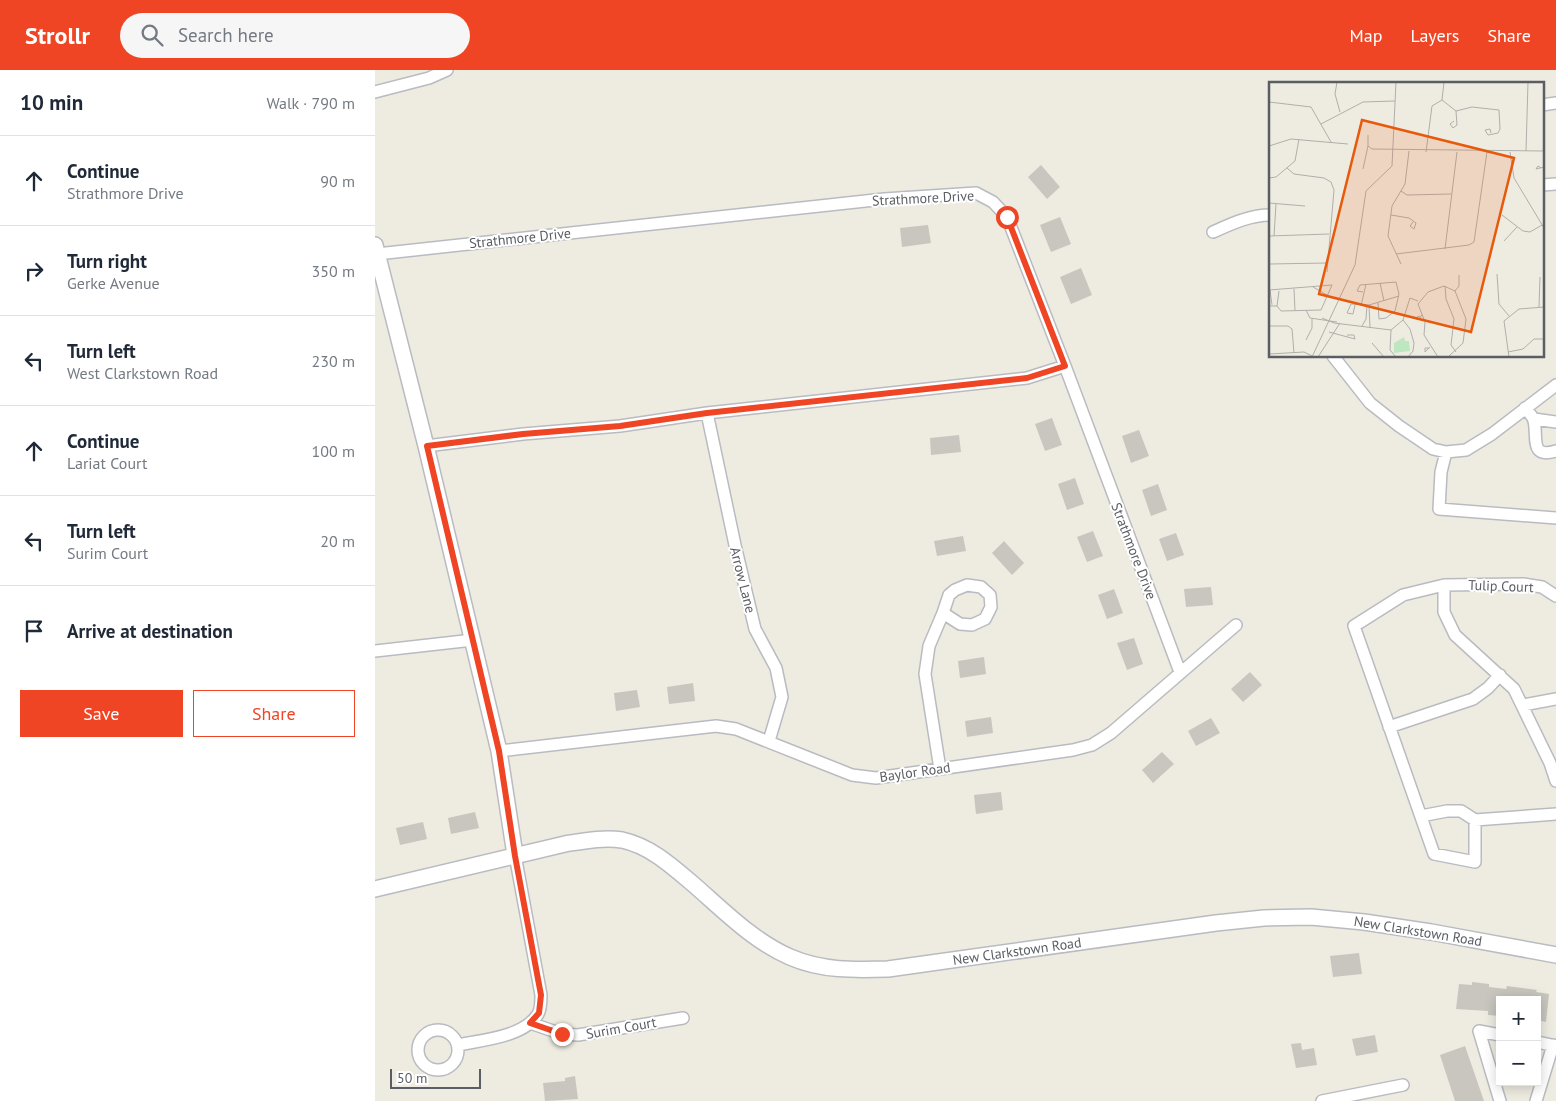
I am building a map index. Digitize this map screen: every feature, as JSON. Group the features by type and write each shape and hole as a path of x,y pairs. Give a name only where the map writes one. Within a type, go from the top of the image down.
{"street":[{"path":"375,92 429,78 447,70"},
{"path":"1543,104 1556,103"},
{"path":"1543,185 1556,184"},
{"name":"Strathmore Drive","path":"376,249 874,200 976,193 993,202 1007,217 1180,672"},
{"path":"1213,232 1235,222 1259,215 1269,215"},
{"path":"376,249 427,446 499,751 515,856 541,995 539,1013 530,1023 513,1033 458,1045"},
{"path":"1335,358 1370,403 1433,449 1446,452 1467,450 1492,434 1556,385"},
{"path":"427,446 523,434 620,426 707,413 1027,378 1065,366"},
{"path":"1525,408 1534,419 1537,448 1548,454 1556,451"},
{"name":"Arrow Lane","path":"707,413 755,629 776,668 782,696 769,741"},
{"path":"1534,419 1556,422"},
{"path":"1446,452 1441,472 1439,509 1556,518"},
{"name":"Tulip Court","path":"1389,726 1354,626 1403,595 1429,587 1444,585 1523,584 1542,587 1556,596"},
{"path":"1444,585 1444,612 1455,635 1514,689 1553,763 1556,778"},
{"path":"939,769 925,674 929,646 935,628 943,613"},
{"name":"Baylor Road","path":"499,751 716,726 736,729 853,775 876,778 1073,750 1092,745 1111,733 1236,625"},
{"path":"375,651 473,640"},
{"path":"1475,820 1475,862 1434,854 1389,726 1473,699 1488,688 1500,675"},
{"path":"1523,705 1553,699 1556,688"},
{"path":"1421,816 1447,810 1461,811 1475,820 1556,814"},
{"name":"New Clarkstown Road","path":"375,889 565,844 594,839 622,840 649,850 673,867 765,944 791,958 823,967 855,970 888,969 1216,923 1292,917 1364,922 1556,955"},
{"name":"Surim Court","path":"530,1023 562,1034 579,1035 683,1018"},
{"path":"1496,1034 1479,1031 1500,1101"},
{"path":"1536,1101 1554,1046 1541,1043"},
{"path":"1322,1101 1347,1099 1403,1085"}],"building":[{"path":"1041,165 1060,187 1047,199 1028,177"},
{"path":"1060,217 1071,244 1051,252 1040,225"},
{"path":"928,225 931,243 902,247 900,228"},
{"path":"1081,268 1092,295 1071,304 1060,277"},
{"path":"1052,418 1062,445 1045,451 1035,424"},
{"path":"1139,430 1149,456 1131,463 1122,436"},
{"path":"959,435 961,452 931,455 930,438"},
{"path":"1075,478 1084,504 1067,510 1058,484"},
{"path":"1158,484 1167,510 1151,516 1142,490"},
{"path":"1093,531 1103,556 1087,562 1077,537"},
{"path":"1176,533 1184,555 1167,561 1159,539"},
{"path":"963,536 966,551 937,556 934,541"},
{"path":"1004,541 1024,563 1012,575 992,553"},
{"path":"1211,587 1213,605 1186,607 1184,589"},
{"path":"1114,589 1123,613 1107,619 1098,595"},
{"path":"1134,638 1143,664 1127,670 1117,643"},
{"path":"984,657 986,674 960,678 958,661"},
{"path":"1250,672 1262,685 1243,702 1231,689"},
{"path":"693,683 695,701 669,704 667,687"},
{"path":"637,690 640,707 616,711 614,693"},
{"path":"991,717 993,733 967,737 965,721"},
{"path":"1211,718 1220,733 1196,746 1188,731"},
{"path":"1162,752 1174,764 1153,783 1142,770"},
{"path":"1001,792 1003,810 976,814 974,795"},
{"path":"475,812 479,828 451,834 448,818"},
{"path":"423,822 427,839 400,845 396,828"},
{"path":"1359,953 1362,974 1333,977 1330,956"},
{"path":"1472,982 1506,989 1507,986 1537,990 1536,992 1549,994 1546,1022 1541,1021 1541,996 1496,996 1496,1016 1488,1015 1488,1011 1456,1009 1459,984 1472,985"},
{"path":"1375,1035 1378,1052 1356,1056 1352,1039"},
{"path":"1301,1043 1302,1050 1314,1048 1317,1065 1296,1068 1291,1044"},
{"path":"1465,1046 1484,1101 1455,1101 1440,1055"},
{"path":"575,1076 578,1099 545,1101 543,1083 565,1081 565,1078"}],"route":[{"path":"562,1034 530,1023 539,1013 541,995 515,856 499,751 427,446 523,434 620,426 707,413 1027,378 1065,366 1007,217"}]}
